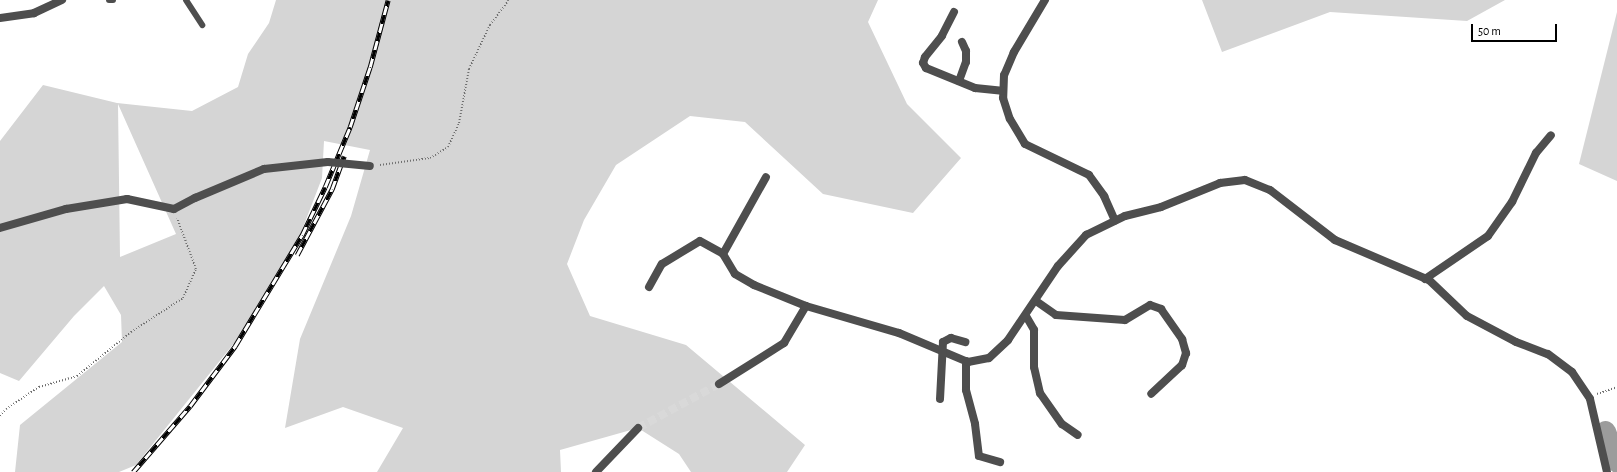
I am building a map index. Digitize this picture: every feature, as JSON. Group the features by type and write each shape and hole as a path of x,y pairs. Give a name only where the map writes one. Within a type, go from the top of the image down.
{"street":[{"path":"0,18 34,13 62,0"},
{"path":"1045,0 1014,52 1004,75 1002,91 1010,119 1025,144 1089,175 1104,196 1115,221"},
{"path":"954,12 923,63 926,68 975,88 1002,91"},
{"path":"959,81 966,62 966,51 962,42"},
{"path":"1425,279 1488,236 1512,202 1536,153 1551,135"},
{"path":"0,228 66,209 127,199 174,209 195,198 264,169 328,162 370,166"},
{"path":"723,254 766,177"},
{"path":"649,287 662,264 700,241 723,254 735,274 754,285 806,306 900,333 966,360 989,358 1008,340 1036,302 1058,266 1086,235 1115,221 1161,207 1220,183 1245,180 1270,190 1336,240 1425,279 1467,316 1516,342 1548,354 1572,372 1588,396 1607,472"},
{"path":"1036,302 1056,315 1125,320 1150,306 1161,309 1182,339 1186,353 1182,365 1151,394"},
{"path":"720,384 784,342 806,306"},
{"path":"1026,316 1034,330 1034,367 1040,393 1062,424 1078,435"},
{"path":"940,399 940,350 942,342 951,338 965,342"},
{"path":"966,360 966,390 975,424 979,456 1000,462"},
{"path":"596,472 638,428"}],"lane":[{"path":"186,0 202,25"}],"path":[{"path":"370,166 430,158 448,147 459,123 469,69 490,25 508,0"},
{"path":"0,416 6,408 39,387 77,376 131,332 182,298 196,269 174,209"},
{"path":"1588,396 1617,387"}],"shaded area":[{"path":"276,0 878,0 868,22 907,104 961,158 913,213 823,194 745,122 690,116 616,165 584,220 567,264 590,316 686,345 805,445 787,472 691,472 679,454 638,428 560,450 561,472 377,472 403,428 343,407 285,428 300,339 351,216 370,150 324,141 322,178 297,243 239,337 136,465 119,472 15,472 20,425 122,342 121,315 104,286 74,316 19,381 0,373 0,141 43,85 117,103 192,111 238,87 248,54 269,23","holes":["118,104 176,234 120,257"]},
{"path":"1202,0 1505,0 1467,21 1330,12 1222,52"},
{"path":"1617,12 1617,181 1579,164"}],"waterway":[{"path":"1605,431 1617,462"}],"tunnel":[{"path":"638,428 719,384"}],"railway":[{"path":"133,472 190,406 235,346 302,235 325,187 350,127 370,67 388,0"},
{"path":"297,255 332,189 344,156"}]}
